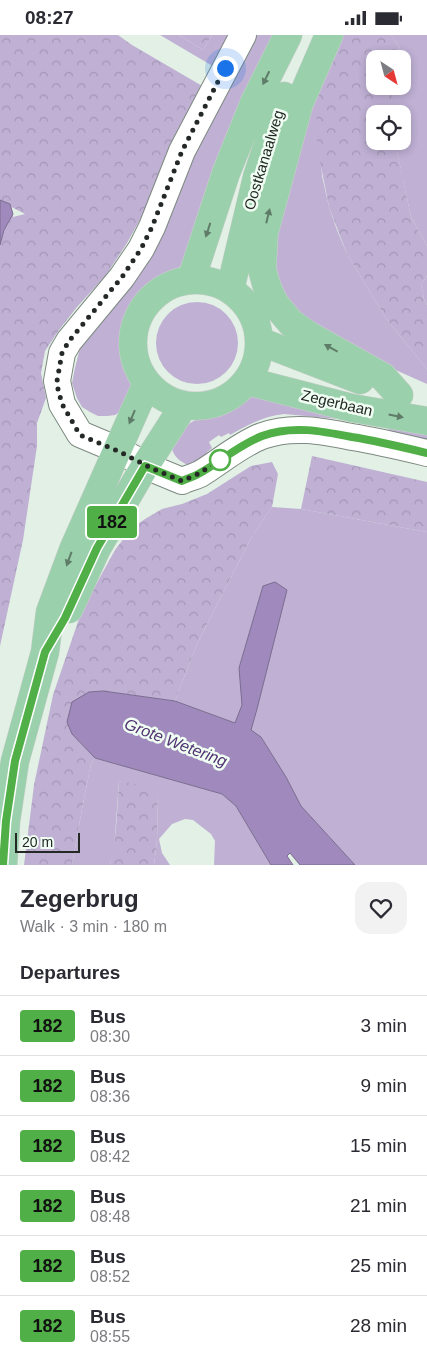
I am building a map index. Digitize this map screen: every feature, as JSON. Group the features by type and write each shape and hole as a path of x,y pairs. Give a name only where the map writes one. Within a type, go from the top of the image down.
{"main road":[{"name":"Oostkanaalweg","path":"191,280 230,164 255,101 288,35"},
{"name":"Oostkanaalweg","path":"230,290 257,177 268,142 294,70 311,35"},
{"path":"329,35 299,105 264,233 262,269 275,304 292,323 308,335 383,377 399,395"},
{"path":"191,280 215,283 230,290 238,296 251,312 258,331 259,352 247,381 234,393 219,402 202,406 184,405 164,398 154,391 141,375 134,357 133,337 138,318 148,302 159,292 172,285 191,280"},
{"name":"Zegerbaan","path":"259,341 399,395 427,408"},
{"name":"Zegerbaan","path":"247,381 352,407 427,421"},
{"path":"3,865 6,821 15,761 45,652 50,612 72,550 147,383"},
{"path":"45,652 65,618 97,548 145,466 184,405"}],"street":[{"path":"145,466 118,451 80,435 62,404 57,381 62,353 69,341 122,277 141,249 152,227 182,151 243,35"},
{"name":"Zegerbaan","path":"145,466 182,481 198,474 261,436 282,430 303,429 392,444 427,453"}],"green space":[{"path":"0,35 118,35 204,87 157,189 127,243 106,275 77,307 45,351 41,373 46,398 37,423 37,446 23,540 0,646 0,245 4,230 13,214 13,217 25,214 0,201"},
{"path":"160,35 179,35 203,50 212,35 236,35 216,68"},
{"path":"179,35 212,35 203,50"},
{"path":"253,35 281,35 187,260 146,292 131,314 126,331 125,348 134,382 121,411 115,415 98,416 82,407 72,383 80,348 201,136"},
{"path":"332,35 391,35 400,48 399,50 366,50 366,95 392,95 392,105 366,105 366,150 397,150 411,217 427,246 427,276 421,284 427,305 427,369 387,320 347,254 329,207 317,146 316,90"},
{"path":"391,35 427,35 427,246 411,217 397,150 411,150 411,105 392,105 392,95 411,95 411,50 399,50"},
{"path":"316,90 322,176 329,207 337,230 347,254 387,320 427,369 427,384 336,342 291,306 275,273 272,245"},
{"path":"427,276 427,305 421,284"},
{"path":"197,302 213,305 226,314 235,327 238,343 235,359 226,372 213,381 197,384 181,381 168,372 159,359 156,343 159,327 168,314 181,305"},
{"path":"253,394 427,432 427,440 388,432 389,428 349,420 284,414 250,424 230,435 229,433 221,437 219,435 209,442 212,448 207,452 209,456 207,458 188,465 176,457 172,449 172,443 183,429 198,419 222,411"},
{"path":"312,456 427,482 427,532 301,509"},
{"path":"272,462 278,474 272,507 251,538 197,644 175,701 103,691 89,692 72,734 95,758 91,764 72,865 24,865 34,785 53,695 82,610 115,550 131,529 162,509 182,504 207,494 251,466"},
{"path":"272,507 301,509 427,532 427,865 355,865 301,806 286,777 261,737 235,723 175,701 197,644 251,538"},
{"path":"95,758 222,794 236,806 271,865 214,865 215,841 211,834 193,820 185,819 172,824 159,839 162,853 170,865 154,865 157,840 158,795 119,781 114,849 110,865 72,865 91,764"},
{"path":"119,781 155,788 158,796 157,840 154,865 110,865 115,833"}],"water":[{"path":"0,200 10,204 13,214 4,230 0,245"},
{"name":"Grote Wetering","path":"275,582 287,590 251,730 261,737 286,777 301,806 355,865 300,865 290,853 287,856 293,865 271,865 236,806 222,794 95,758 72,734 67,722 72,702 89,692 103,691 175,701 235,723 242,705 239,668 263,586"}],"bus line":[{"name":"182","path":"3,865 6,821 15,761 45,652 65,618 97,548 145,466 182,481 198,474 261,436 292,429 331,433 392,444 427,453"}],"route":[{"path":"220,460 198,474 182,481 145,466 118,451 80,435 62,404 57,381 62,353 69,341 122,277 141,249 152,227 182,151 225,68"}]}
